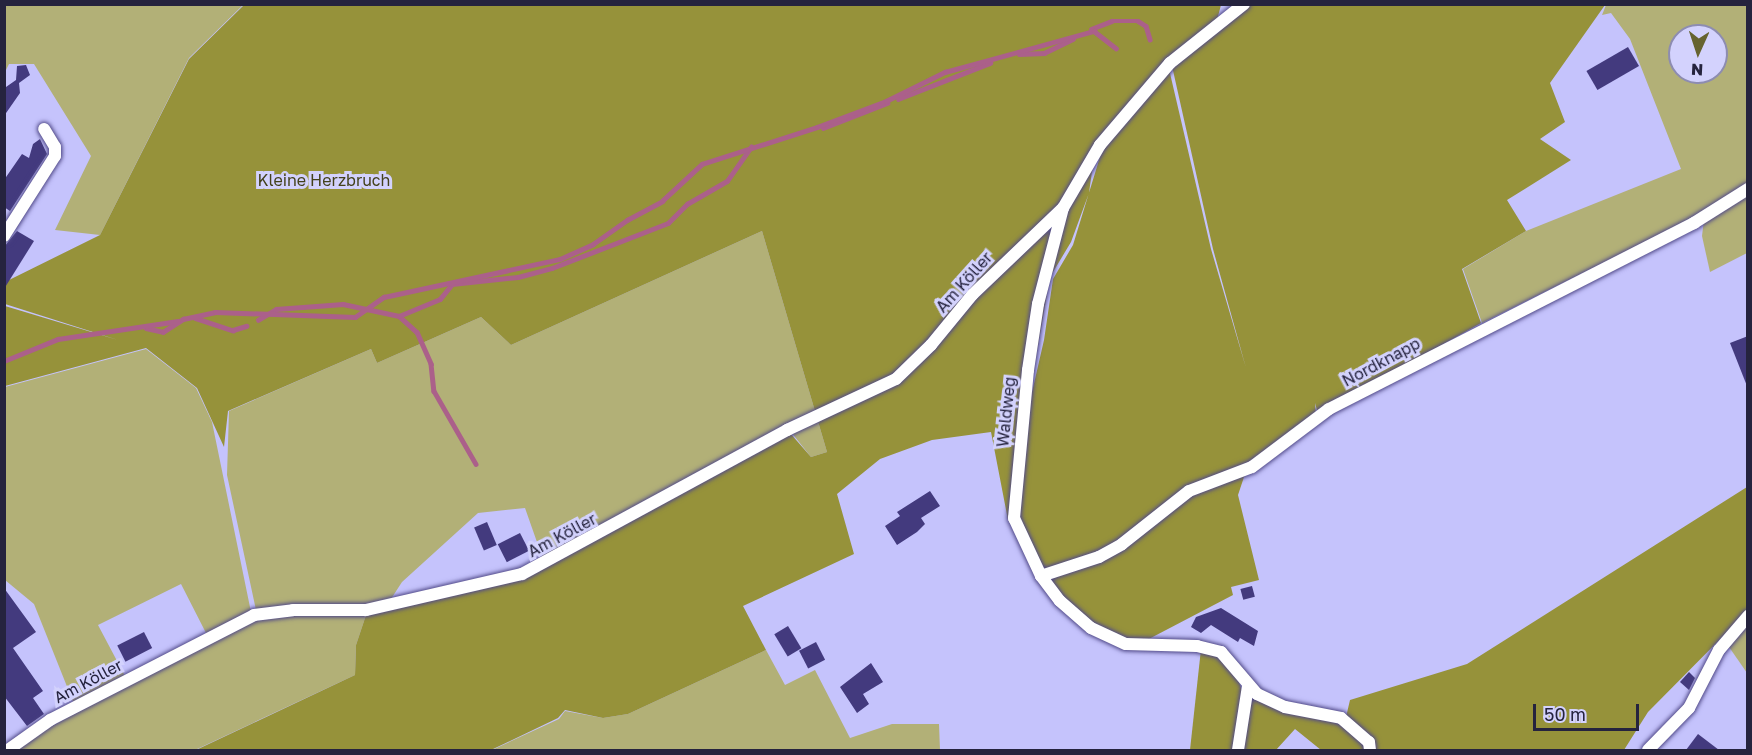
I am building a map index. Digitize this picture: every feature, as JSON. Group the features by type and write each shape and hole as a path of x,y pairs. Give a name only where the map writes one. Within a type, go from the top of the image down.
{"street":[{"name":"Waldweg","path":"1244,4 1170,63 1100,145 1063,208 1038,304 1028,370 1014,518 1041,576 1060,601 1090,628 1126,645 1209,647 1228,658 1248,686 1274,704 1341,718 1369,742 1370,750"},
{"path":"4,236 55,156 55,147 44,129"},
{"name":"Nordknapp","path":"1041,576 1099,557 1190,491 1252,467 1329,409 1694,223 1748,189"},
{"name":"Am Köller","path":"8,750 50,720 254,615 293,610 366,610 403,604 532,570 787,430 896,379 932,345 972,295 1063,208"},
{"path":"1648,750 1689,708 1719,650 1748,616"},
{"path":"1238,750 1248,686"}],"shaded area":[{"path":"5,4 243,5 189,58 100,235 55,230 91,156 34,64 9,64 5,72"},
{"path":"1606,5 1747,5 1747,184 1689,220 1482,323 1463,269 1526,231 1681,169 1630,39 1611,13 1602,15"},
{"path":"1747,192 1747,253 1710,272 1702,236 1704,220"},
{"path":"762,231 827,452 811,457 787,427 544,562 525,508 478,513 402,582 389,602 339,609 256,610 227,475 229,411 371,349 377,363 481,317 511,345"},
{"path":"146,349 196,388 212,422 251,612 206,633 181,584 98,625 125,676 74,704 34,604 5,580 5,387"},
{"path":"275,615 366,615 356,645 355,675 195,750 14,750 30,738 236,626"},
{"path":"1747,620 1747,673 1727,644"},
{"path":"766,650 785,685 815,670 850,738 892,724 939,724 940,750 492,750 559,719 565,711 603,718 628,714"}],"green space":[{"name":"Kleine Herzbruch","path":"244,5 1221,5 1217,20 1167,60 1096,142 1089,193 1103,147 1169,69 1211,249 1246,368 1213,249 1172,66 1248,5 1605,5 1550,83 1565,122 1540,139 1571,160 1507,200 1526,231 1462,269 1481,323 1318,414 1315,403 1316,415 1244,477 1238,495 1259,580 1231,587 1233,595 1145,641 1128,640 1092,625 1061,598 1008,520 991,432 932,440 880,459 837,494 854,554 743,606 766,650 628,714 603,718 565,710 558,718 491,750 196,750 355,675 356,645 366,615 524,578 790,433 811,457 827,452 762,231 511,345 481,317 377,363 371,349 228,411 224,447 197,388 146,348 5,386 5,306 118,340 5,304 5,282 100,235 189,59","holes":["1089,194 1073,245 1053,279 1044,340 1024,427 1050,277 1071,242"]},
{"path":"1747,487 1747,612 1648,712 1624,750 1373,750 1346,717 1350,700 1467,664"},
{"path":"1201,649 1218,654 1237,676 1244,697 1235,750 1190,750"},
{"path":"1250,696 1340,722 1366,743 1368,750 1321,750 1295,729 1276,750 1239,750"}],"building":[{"path":"1628,47 1639,66 1597,90 1586,71"},
{"path":"26,65 30,75 19,83 20,93 4,116 6,87 16,80 17,66"},
{"path":"40,139 47,154 10,211 4,207 4,180 22,154 29,158 33,144"},
{"path":"17,231 34,241 4,289 4,247"},
{"path":"1748,336 1748,386 1747,386 1730,343"},
{"path":"930,491 940,506 921,518 925,524 897,545 885,526 900,516 897,512"},
{"path":"487,522 497,545 484,550 474,527"},
{"path":"520,533 529,551 507,562 498,544"},
{"path":"1252,586 1255,597 1243,600 1240,589"},
{"path":"4,588 36,632 13,648 43,691 33,698 44,714 27,726 4,696"},
{"path":"1221,608 1258,631 1254,646 1240,638 1238,642 1211,625 1201,633 1191,627 1196,617"},
{"path":"788,626 801,648 788,657 774,634"},
{"path":"144,632 152,648 125,662 117,646"},
{"path":"816,642 825,660 808,668 799,651"},
{"path":"871,663 883,682 863,694 869,704 857,713 840,687"},
{"path":"1689,672 1695,678 1689,690 1680,682"},
{"path":"1698,734 1719,750 1686,750"}],"waterway":[{"path":"1091,29 1112,21 1138,21 1146,26 1150,39"},
{"path":"146,328 163,332 183,319 215,312 355,317 384,297 560,259 593,244 627,220 662,201 702,164 817,127 886,101 945,72 1094,31 1116,48"},
{"path":"1019,54 1044,53 1073,39"},
{"path":"898,99 990,63"},
{"path":"823,128 887,103"},
{"path":"258,320 276,309 343,304 399,316 440,299 452,284 518,277 552,268 668,223 687,204 727,181 751,147"},
{"path":"399,316 417,332 431,364 434,391 476,464"},
{"path":"195,318 233,330 246,326"},
{"path":"4,361 58,339 178,321"}]}
